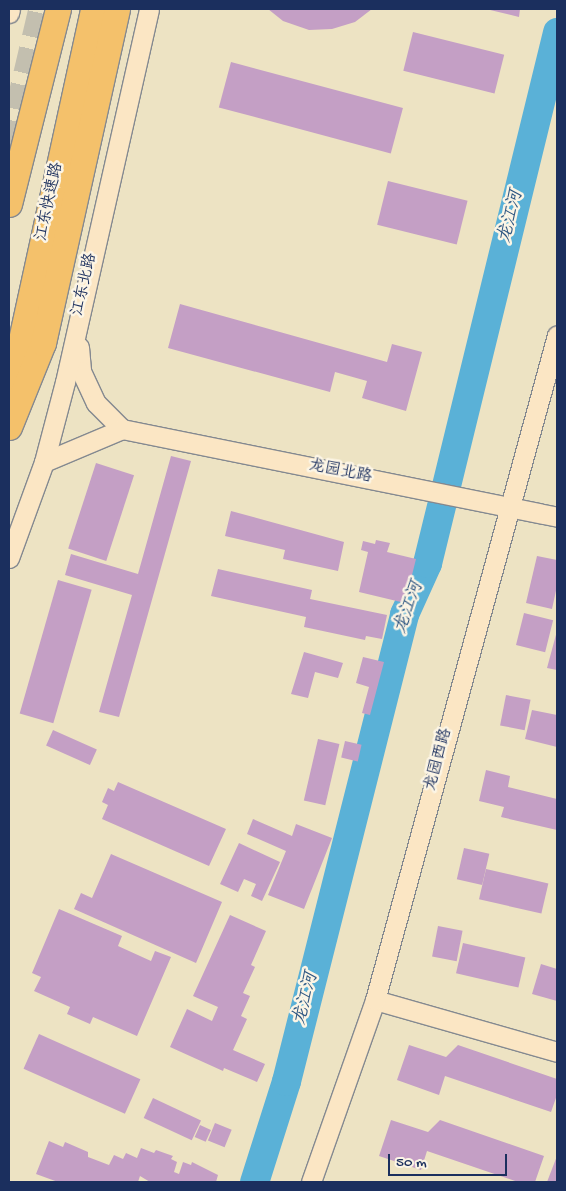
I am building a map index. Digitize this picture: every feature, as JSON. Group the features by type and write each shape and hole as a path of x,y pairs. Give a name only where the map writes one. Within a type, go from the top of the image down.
{"highway":[{"path":"9,204 58,9"},
{"name":"江东快速路","path":"9,395 93,9"},
{"path":"9,427 43,343 117,9"}],"main road":[{"path":"9,13 10,9"},
{"name":"江东北路","path":"9,558 44,462 149,9"},
{"path":"44,462 122,429 96,403 81,371 78,321"},
{"name":"龙园西路","path":"311,1182 374,1000 557,334"},
{"name":"龙园北路","path":"122,429 557,517"},
{"path":"374,1000 557,1052"}],"building":[{"path":"268,9 372,9 355,22 332,29 309,30 283,21"},
{"path":"486,9 520,9 519,17"},
{"path":"413,32 504,55 495,94 403,71"},
{"path":"231,62 403,108 391,153 219,107"},
{"path":"388,181 468,201 457,245 377,225"},
{"path":"180,304 387,362 392,344 422,352 406,411 362,398 367,381 335,372 330,392 168,348"},
{"path":"171,456 191,461 119,717 99,712 132,595 65,575 71,554 138,574"},
{"path":"96,463 134,475 106,561 68,549"},
{"path":"231,511 344,542 338,571 283,559 285,550 225,536"},
{"path":"376,540 390,543 387,552 416,559 405,603 359,592 368,552 361,550 363,541 375,544"},
{"path":"537,556 557,560 557,586 552,609 526,603"},
{"path":"218,569 312,590 310,599 387,615 382,639 366,636 365,640 304,627 306,617 211,596"},
{"path":"58,580 92,590 53,723 20,714"},
{"path":"524,613 553,620 545,652 516,645"},
{"path":"557,631 557,670 547,668"},
{"path":"304,652 343,663 338,678 315,672 308,698 291,694"},
{"path":"363,657 384,662 370,715 362,713 369,687 356,683"},
{"path":"506,695 531,700 525,730 500,725"},
{"path":"532,710 557,715 557,747 525,739"},
{"path":"53,730 97,750 90,765 46,746"},
{"path":"318,739 339,744 325,805 304,800"},
{"path":"345,741 362,745 358,761 341,758"},
{"path":"486,770 510,776 508,787 557,799 557,830 501,817 504,807 479,801"},
{"path":"118,782 226,829 209,866 102,819 108,805 102,802 108,788 114,791"},
{"path":"253,819 292,836 296,824 332,838 304,909 268,895 286,851 247,834"},
{"path":"239,843 280,862 262,901 251,896 256,884 244,879 238,892 220,884"},
{"path":"464,848 489,854 482,885 457,879"},
{"path":"111,854 222,902 196,963 74,909 81,893 92,898"},
{"path":"486,869 548,883 541,914 479,899"},
{"path":"59,909 122,936 118,946 151,961 155,951 171,957 137,1036 93,1017 90,1024 67,1014 70,1007 34,991 41,977 32,973"},
{"path":"230,915 266,931 251,965 255,967 243,993 250,996 241,1016 247,1019 233,1050 265,1064 257,1082 224,1068 223,1071 170,1047 187,1009 212,1021 218,1007 193,996"},
{"path":"438,926 463,931 457,961 432,956"},
{"path":"463,943 525,957 518,988 456,973"},
{"path":"541,964 557,969 557,1001 532,994"},
{"path":"39,1034 140,1079 125,1114 24,1069"},
{"path":"409,1045 446,1057 458,1045 557,1079 557,1095 551,1112 445,1076 439,1095 397,1080"},
{"path":"153,1098 201,1120 192,1140 144,1118"},
{"path":"391,1120 428,1132 440,1120 544,1156 535,1182 518,1182 427,1151 421,1170 379,1156"},
{"path":"215,1123 232,1130 225,1147 208,1141"},
{"path":"200,1125 211,1130 206,1142 195,1137"},
{"path":"49,1141 63,1147 65,1142 88,1152 88,1157 109,1165 114,1155 123,1159 126,1153 137,1158 141,1148 154,1153 156,1150 173,1156 171,1159 177,1162 174,1172 179,1174 183,1162 191,1165 192,1162 218,1175 216,1182 150,1182 140,1176 138,1182 58,1182 36,1174"},
{"path":"557,1156 557,1182 547,1182"}],"waterway":[{"name":"龙江河","path":"254,1182 286,1081 404,614 427,563 557,32"}],"tunnel":[{"path":"9,145 41,9"}]}
